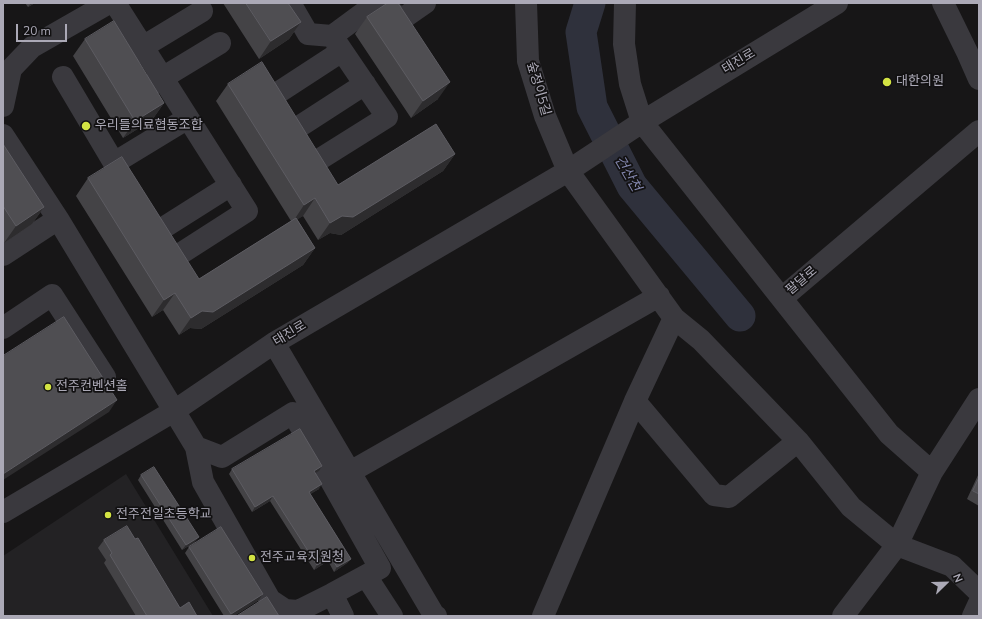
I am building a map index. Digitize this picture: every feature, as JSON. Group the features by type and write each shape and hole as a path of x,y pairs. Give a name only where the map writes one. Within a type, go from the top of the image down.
{"street":[{"path":"3,103 11,69 32,47 109,3"},
{"path":"115,3 247,211 180,254"},
{"path":"276,94 337,43 378,3 402,19 425,3"},
{"name":"숲정이5길","path":"526,3 528,61 545,116 575,166 674,318 701,340 798,441 851,507 897,545 952,566 979,592"},
{"path":"625,3 624,44 636,126 782,298"},
{"name":"태진로","path":"3,512 174,411 274,343 575,166 636,126 837,3"},
{"path":"943,3 979,79"},
{"path":"295,5 308,34 337,43 387,117 320,159"},
{"path":"124,59 202,10"},
{"path":"142,90 220,43"},
{"path":"63,78 114,164 188,118"},
{"path":"297,128 365,84"},
{"name":"팔달로","path":"932,472 889,434 782,298 979,131"},
{"path":"3,135 58,219 196,447 203,482 270,600 285,610 298,611 380,568 293,413 222,457 196,447"},
{"path":"164,228 230,185"},
{"path":"3,255 58,219"},
{"path":"3,328 52,296 105,377"},
{"path":"350,472 659,296"},
{"path":"548,612 635,401 674,318"},
{"path":"274,343 434,615 436,616"},
{"path":"843,616 897,545 932,472 979,399"},
{"path":"635,401 714,495 729,497 798,441"},
{"path":"366,576 392,616"},
{"path":"332,594 343,616"},
{"path":"973,616 979,603"}],"shaded area":[{"name":"전주전일초등학교","path":"126,474 213,616 3,616 3,556"}],"building":[{"path":"246,3 288,3 301,22 271,41"},
{"path":"388,3 398,3 450,82 423,101 367,17"},
{"path":"114,21 164,103 135,121 85,39"},
{"path":"262,62 338,185 436,124 455,154 353,217 342,216 330,223 315,198 304,205 228,84"},
{"path":"3,144 44,207 16,226 3,206"},
{"path":"122,157 199,279 296,218 315,248 213,312 202,311 191,318 175,293 164,300 88,178"},
{"name":"전주컨벤션홀","path":"64,317 117,400 3,474 3,356"},
{"path":"300,429 322,466 314,471 322,484 309,492 351,559 337,567 331,557 317,565 273,496 255,507 232,469"},
{"path":"154,467 199,537 186,545 141,475"},
{"path":"979,478 979,494 973,491"},
{"path":"127,526 135,539 138,538 180,608 189,602 197,616 147,616 110,555 112,553 104,540"},
{"path":"221,527 263,594 231,614 189,547"},
{"path":"267,597 279,616 237,616"}],"waterway":[{"name":"건산천","path":"590,3 581,32 592,107 632,186 740,316"}],"place":[{"name":"대한의원","path":"887,82"},
{"name":"우리들의료협동조합","path":"86,126"},
{"name":"전주컨벤션홀","path":"48,387"},
{"name":"전주전일초등학교","path":"108,515"},
{"name":"전주교육지원청","path":"252,558"}]}
